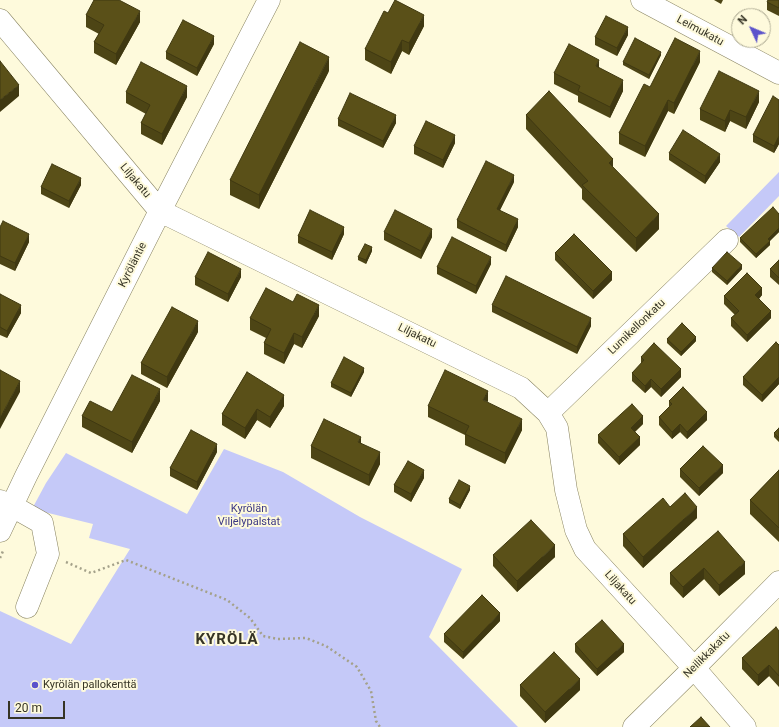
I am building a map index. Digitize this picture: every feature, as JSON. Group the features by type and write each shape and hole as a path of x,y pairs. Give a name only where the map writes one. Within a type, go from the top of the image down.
{"street":[{"name":"Kyröläntie","path":"0,532 6,504 269,0"},
{"name":"Leimukatu","path":"642,0 779,73"},
{"name":"Liljakatu","path":"0,20 160,211 521,388 548,414 557,428 566,490 576,530 585,549 694,668 745,727"},
{"name":"Lumikellonkatu","path":"548,414 726,240"},
{"path":"6,504 42,523 48,554 27,607"},
{"name":"Neilikkakatu","path":"634,727 779,582"}],"path":[{"path":"48,554 91,573 126,560 227,600 250,618 263,636 278,639 306,638 326,646 357,667 371,691 376,721 380,727"}],"green space":[{"path":"779,172 779,196 739,237 726,226"},
{"name":"Kyrölän Viljelypalstat","path":"224,449 283,472 360,517 462,569 429,637 518,727 0,727 0,611 71,644 130,549 89,538 93,524 32,509 46,483 66,453 187,514"}],"building":[{"path":"94,0 119,0 140,11 116,54 94,42 104,25 86,15"},
{"path":"395,0 424,15 409,43 402,40 391,62 365,49 384,11 388,13"},
{"path":"768,0 779,0 779,8 767,2"},
{"path":"606,16 628,27 617,48 595,37"},
{"path":"183,20 214,36 197,68 166,52"},
{"path":"635,38 661,52 649,75 623,62"},
{"path":"675,38 700,51 674,103 668,100 645,146 619,133 644,84 650,87"},
{"path":"300,42 329,57 259,195 230,180"},
{"path":"569,44 599,60 596,66 623,80 610,107 578,91 580,86 554,73"},
{"path":"0,61 19,85 0,100"},
{"path":"141,62 187,86 162,134 141,123 150,105 126,92"},
{"path":"719,71 759,91 746,117 730,110 725,121 700,109"},
{"path":"549,91 613,159 609,163 659,214 636,238 582,185 588,181 526,115"},
{"path":"350,93 396,115 383,141 338,119"},
{"path":"773,96 779,100 779,136 774,146 753,135"},
{"path":"426,121 455,135 443,160 414,146"},
{"path":"683,130 720,154 705,176 669,153"},
{"path":"486,161 514,175 497,209 518,219 506,245 457,220"},
{"path":"52,164 81,178 69,201 41,187"},
{"path":"773,207 779,214 779,228 768,239 770,241 756,254 740,238"},
{"path":"310,210 344,227 332,252 298,236"},
{"path":"395,210 432,229 421,251 384,232"},
{"path":"3,221 29,234 15,263 0,256 0,227"},
{"path":"574,234 612,272 593,291 555,253"},
{"path":"452,237 491,257 476,286 437,267"},
{"path":"365,244 372,247 366,260 358,257"},
{"path":"208,252 241,269 228,294 195,277"},
{"path":"727,252 742,265 727,281 712,268"},
{"path":"779,260 779,278 770,269"},
{"path":"747,273 762,288 755,295 771,311 747,335 731,318 739,311 724,296"},
{"path":"506,276 591,318 577,347 492,305"},
{"path":"266,288 293,302 297,294 319,305 302,337 294,333 284,353 264,343 271,329 250,318"},
{"path":"0,294 21,305 7,331 0,327"},
{"path":"172,307 198,321 167,377 141,363"},
{"path":"682,323 696,337 681,352 667,339"},
{"path":"776,342 779,345 779,377 762,395 743,377"},
{"path":"654,343 681,369 661,389 651,379 645,386 632,373 644,360 641,357"},
{"path":"344,357 364,368 351,393 331,383"},
{"path":"0,370 20,381 0,418"},
{"path":"445,370 488,391 483,400 522,419 505,453 465,434 469,426 428,406"},
{"path":"247,372 284,395 270,417 257,409 245,428 222,414"},
{"path":"132,375 160,389 132,442 82,416 90,401 112,412"},
{"path":"683,387 707,412 687,432 680,424 672,432 659,417 672,404 669,401"},
{"path":"632,404 643,416 631,428 640,437 619,457 598,435"},
{"path":"324,419 361,437 358,442 380,452 369,475 311,446"},
{"path":"779,428 779,438 774,433"},
{"path":"191,430 217,444 197,482 170,468"},
{"path":"703,446 723,465 699,488 680,469"},
{"path":"408,461 424,470 411,494 394,485"},
{"path":"779,470 779,528 750,500"},
{"path":"459,480 470,486 460,505 449,499"},
{"path":"685,493 697,507 643,557 623,534 663,498 670,507"},
{"path":"531,520 555,545 517,581 493,555"},
{"path":"718,531 745,562 719,585 704,568 683,587 670,573"},
{"path":"482,595 500,613 463,652 444,634"},
{"path":"602,620 624,644 597,669 575,644"},
{"path":"776,627 779,631 779,676 769,665 758,675 742,658"},
{"path":"554,652 580,679 545,712 520,685"},
{"path":"701,717 710,727 690,727"}],"place":[{"name":"Kyrölän pallokenttä","path":"35,685"}],"district":[{"name":"KYRÖLÄ","path":"227,640"}]}
